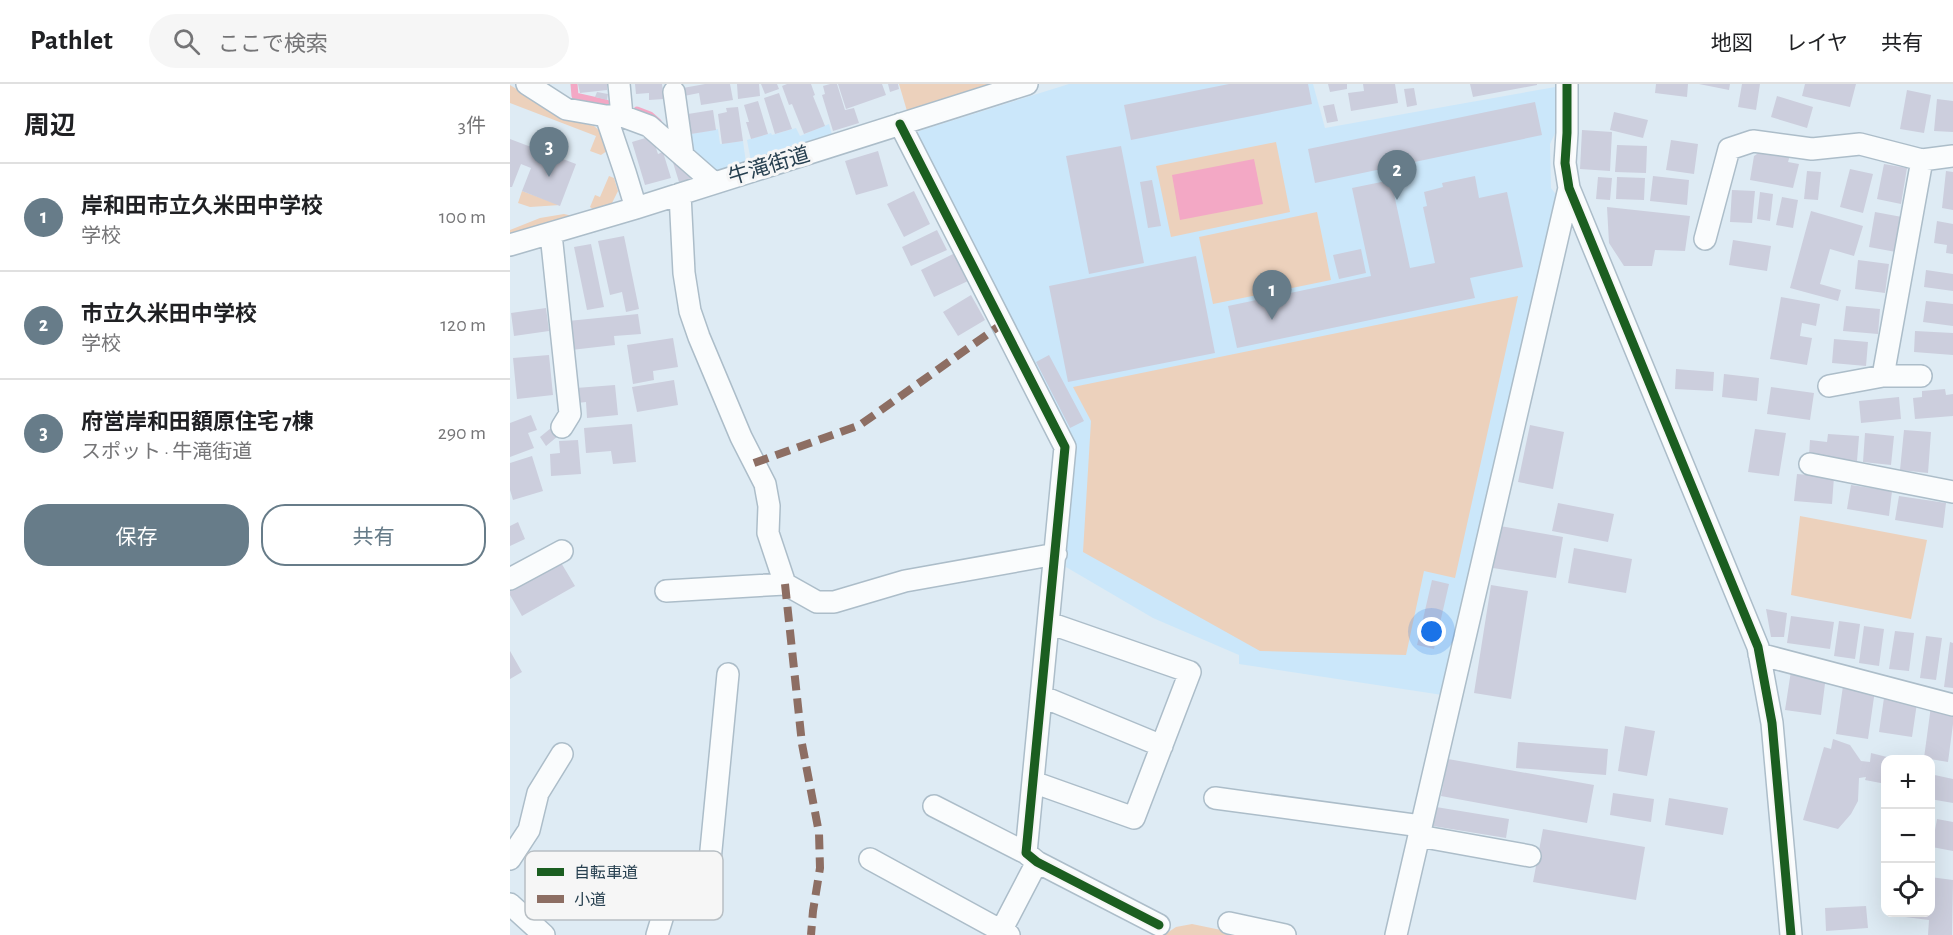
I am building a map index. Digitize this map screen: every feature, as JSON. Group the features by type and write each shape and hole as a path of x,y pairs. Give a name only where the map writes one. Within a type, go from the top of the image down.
{"street":[{"path":"527,84 566,109 614,116 649,126 714,183"},
{"path":"618,84 614,116 625,171 636,208"},
{"name":"牛滝街道","path":"510,245 636,208 1026,84"},
{"path":"1567,84 1565,163 1569,188 1758,647 1772,723 1791,935"},
{"path":"674,92 683,156"},
{"path":"870,860 1005,933 1031,857 1033,782 1065,447 900,124"},
{"path":"1713,233 1720,145 1753,141 1812,150 1860,144 1922,160 1953,156"},
{"path":"1883,376 1922,160"},
{"path":"1396,935 1569,188"},
{"path":"680,194 684,273 690,311 741,437 765,484 769,506 768,533 785,584"},
{"path":"551,234 570,414 562,427"},
{"path":"1829,386 1883,376 1920,376"},
{"path":"1810,464 1953,492"},
{"path":"510,579 562,551"},
{"path":"666,591 785,584 817,602 834,602 905,580 1056,554"},
{"path":"1033,782 1134,818 1190,672 1049,623"},
{"path":"1759,654 1953,705"},
{"path":"711,851 728,674"},
{"path":"1041,696 1162,746"},
{"path":"510,859 529,830 538,793 562,754"},
{"path":"1215,798 1420,831 1530,856"},
{"path":"934,806 1159,925"},
{"path":"510,903 525,917"},
{"path":"528,920 544,935"},
{"path":"657,935 662,920"},
{"path":"1229,923 1284,935"}],"shaded area":[{"path":"899,84 990,84 907,111"},
{"path":"1069,84 1313,84 1325,128 1561,86 1557,129 1550,144 1551,188 1561,201 1449,696 1239,664 1239,655 1153,618 1066,567 1073,440 916,139 919,131"},
{"path":"510,85 564,119 594,126 601,132 607,151 601,155 590,151 596,136 510,103"},
{"path":"829,124 832,135 751,161 747,140 796,128 800,136"},
{"path":"718,129 720,144 743,141 746,163 712,173 693,152 691,134"},
{"path":"1276,142 1290,212 1171,237 1156,166"},
{"path":"1254,159 1263,204 1180,220 1172,175"},
{"path":"609,176 614,178 618,191 610,207 596,211 590,207 595,195 600,197"},
{"path":"522,191 560,205 530,207 518,203"},
{"path":"1317,212 1331,280 1213,304 1199,237"},
{"path":"564,214 577,217 510,237 510,230 540,218"},
{"path":"1518,296 1455,578 1424,571 1406,655 1260,651 1083,552 1091,421 1073,387"},
{"path":"1800,516 1927,540 1911,619 1791,595"},
{"path":"1192,924 1245,935 1164,935 1176,927"}],"building":[{"path":"578,84 607,84 607,90 580,93"},
{"path":"635,84 662,84 664,99 649,100 649,93 636,94"},
{"path":"705,84 730,84 733,100 701,105 699,93 684,96 683,88"},
{"path":"737,84 759,84 760,96 738,99"},
{"path":"761,84 777,84 779,89 765,94"},
{"path":"811,84 815,95 813,96 825,126 804,134 782,86"},
{"path":"837,84 845,110 854,108 859,123 833,131 822,95 825,94 823,86"},
{"path":"838,84 882,84 886,95 846,109"},
{"path":"888,84 898,84 899,89 890,92"},
{"path":"1229,84 1308,84 1312,104 1131,140 1124,105"},
{"path":"1328,84 1347,84 1347,89 1330,92"},
{"path":"1363,84 1395,84 1398,103 1351,111 1348,93 1364,91"},
{"path":"1470,84 1537,84 1537,85 1473,97"},
{"path":"1656,84 1688,84 1687,97 1655,93"},
{"path":"1699,84 1730,84 1729,90"},
{"path":"1742,84 1760,84 1756,110 1738,107"},
{"path":"1805,84 1856,84 1850,107 1802,96"},
{"path":"1414,88 1417,105 1407,107 1404,89"},
{"path":"1907,90 1931,95 1924,133 1900,129"},
{"path":"597,92 608,94 607,100 595,97"},
{"path":"779,93 792,129 775,134 764,98"},
{"path":"1777,96 1813,107 1807,128 1771,117"},
{"path":"1937,99 1953,101 1953,132 1934,131"},
{"path":"758,101 768,134 751,139 744,105"},
{"path":"1535,102 1542,135 1315,183 1308,149"},
{"path":"1334,104 1338,121 1327,123 1323,106"},
{"path":"738,107 743,141 722,144 718,114 727,112 726,108"},
{"path":"713,110 716,130 691,134 688,114"},
{"path":"1614,112 1648,120 1643,138 1610,130"},
{"path":"1582,130 1612,132 1610,171 1580,169"},
{"path":"652,136 658,154 663,152 671,178 645,185 632,142"},
{"path":"510,139 576,164 560,206 522,191 531,168 521,164 512,187 510,187"},
{"path":"1671,140 1698,144 1694,174 1666,170"},
{"path":"1617,145 1647,146 1646,173 1615,172"},
{"path":"1121,146 1144,263 1089,274 1066,156"},
{"path":"1763,150 1790,155 1788,162 1799,164 1793,188 1750,180 1754,156"},
{"path":"878,151 888,186 856,195 845,161"},
{"path":"671,156 697,177 679,182"},
{"path":"1884,164 1907,168 1901,204 1877,199"},
{"path":"1850,169 1873,174 1863,213 1840,207"},
{"path":"1807,171 1821,172 1818,200 1804,199"},
{"path":"1946,171 1953,172 1953,210 1942,208"},
{"path":"1475,176 1479,198 1507,192 1523,267 1470,278 1475,298 1237,348 1228,306 1371,276 1352,188 1391,180 1410,268 1435,263 1423,207 1427,206 1424,192 1443,187 1442,183"},
{"path":"1653,176 1689,180 1687,205 1650,201"},
{"path":"1598,177 1612,178 1610,200 1596,199"},
{"path":"1617,177 1645,178 1644,200 1616,199"},
{"path":"1152,180 1161,226 1148,228 1140,182"},
{"path":"1732,190 1755,191 1752,223 1730,222"},
{"path":"914,191 930,224 904,237 887,204"},
{"path":"1760,192 1773,194 1770,221 1757,219"},
{"path":"1782,197 1798,200 1793,228 1776,225"},
{"path":"1607,207 1690,216 1685,251 1655,250 1652,266 1624,266 1609,243"},
{"path":"1811,211 1863,226 1854,256 1830,249 1820,284 1841,290 1838,301 1790,288"},
{"path":"1875,212 1902,217 1896,252 1869,247"},
{"path":"1937,221 1953,224 1953,254 1946,253 1947,245 1934,243"},
{"path":"937,230 947,250 911,266 902,247"},
{"path":"624,236 639,309 626,312 622,292 610,295 598,241"},
{"path":"1733,240 1771,246 1767,271 1729,265"},
{"path":"591,244 604,307 587,310 574,247"},
{"path":"1361,249 1366,273 1339,279 1333,255"},
{"path":"955,253 968,281 934,297 921,270"},
{"path":"1196,256 1215,353 1068,382 1049,286"},
{"path":"1858,260 1889,264 1885,293 1855,289"},
{"path":"1926,270 1953,274 1953,291 1924,287"},
{"path":"971,295 985,320 958,336 943,312"},
{"path":"1781,297 1820,304 1816,326 1802,323 1800,336 1812,338 1807,365 1770,359"},
{"path":"1926,301 1953,304 1953,326 1923,322"},
{"path":"1846,306 1880,309 1878,334 1843,331"},
{"path":"546,308 549,331 514,336 511,313"},
{"path":"638,314 641,334 614,336 615,345 571,350 568,321"},
{"path":"1915,331 1953,333 1953,355 1914,352"},
{"path":"673,338 678,367 653,371 654,380 633,384 627,345"},
{"path":"1834,339 1868,342 1866,366 1832,363"},
{"path":"549,355 553,395 517,399 513,358"},
{"path":"1049,355 1084,421 1070,428 1036,362"},
{"path":"1676,369 1714,372 1713,391 1675,389"},
{"path":"1724,374 1759,378 1757,401 1722,397"},
{"path":"674,380 678,405 637,412 632,387"},
{"path":"615,385 618,415 587,418 586,402 577,403 576,388"},
{"path":"1771,387 1814,393 1810,420 1767,414"},
{"path":"1945,389 1946,395 1953,394 1953,416 1915,419 1913,398 1922,397 1922,391"},
{"path":"1899,397 1901,419 1861,423 1859,401"},
{"path":"531,415 537,430 528,433 534,448 510,457 510,423"},
{"path":"632,424 636,462 613,464 611,451 586,453 584,428"},
{"path":"1530,425 1564,432 1553,489 1518,482"},
{"path":"551,428 558,436 546,446 540,437"},
{"path":"1755,429 1786,433 1779,476 1748,472"},
{"path":"1904,430 1931,432 1928,473 1900,470"},
{"path":"1865,433 1894,436 1891,465 1863,462"},
{"path":"1828,434 1859,436 1857,461 1809,456 1810,440 1827,442"},
{"path":"578,440 581,474 551,476 550,454 560,453 559,441"},
{"path":"532,456 543,491 513,500 510,490 510,463"},
{"path":"1797,474 1834,477 1832,504 1794,501"},
{"path":"1851,485 1892,491 1889,516 1847,509"},
{"path":"1899,496 1946,503 1943,528 1895,520"},
{"path":"1558,503 1614,514 1608,542 1552,531"},
{"path":"518,522 525,539 510,546 510,526"},
{"path":"1500,526 1563,537 1556,578 1493,568"},
{"path":"1574,548 1632,559 1626,593 1568,583"},
{"path":"560,561 575,586 522,616 510,595 510,590"},
{"path":"1432,580 1449,584 1434,649 1417,645"},
{"path":"1491,585 1528,591 1511,699 1474,693"},
{"path":"1766,609 1787,613 1784,637 1771,637"},
{"path":"1791,616 1834,622 1830,649 1787,643"},
{"path":"1839,621 1860,624 1855,659 1834,656"},
{"path":"1864,626 1884,629 1879,666 1859,663"},
{"path":"1895,631 1914,633 1909,671 1889,669"},
{"path":"1926,636 1942,638 1936,680 1920,678"},
{"path":"1950,642 1953,643 1953,688 1944,687"},
{"path":"510,651 522,672 510,679"},
{"path":"1791,671 1826,676 1821,715 1785,710"},
{"path":"1843,686 1875,690 1868,739 1836,734"},
{"path":"1884,698 1917,703 1912,737 1879,732"},
{"path":"1931,706 1953,709 1948,762 1935,760 1935,755 1924,755"},
{"path":"1625,726 1655,731 1647,776 1618,771"},
{"path":"1833,739 1850,745 1861,761 1870,762 1871,753 1881,756 1881,783 1865,780 1866,777 1859,778 1858,801 1851,814 1838,829 1803,820 1824,747 1831,749"},
{"path":"1518,742 1608,749 1606,775 1516,768"},
{"path":"1448,759 1594,785 1587,823 1441,796"},
{"path":"1935,775 1953,779 1953,803 1935,800"},
{"path":"1613,793 1654,799 1651,822 1610,815"},
{"path":"1669,798 1728,808 1723,835 1665,825"},
{"path":"1436,807 1509,819 1506,838 1433,826"},
{"path":"1937,819 1953,822 1953,851 1935,848"},
{"path":"1543,829 1645,847 1636,900 1533,882"},
{"path":"1935,878 1953,880 1952,935 1928,935 1929,920 1905,917 1935,917"},
{"path":"1866,906 1868,928 1826,931 1825,908"}],"waterway":[{"path":"574,84 575,96 606,103"},
{"path":"637,110 650,115 658,122"}],"marked path":[{"path":"754,463 860,425 1002,324"},
{"path":"785,584 802,744 819,833 820,868 811,935"}],"cycle path":[{"path":"1567,84 1565,163 1569,188 1758,647 1772,723 1791,935"},
{"path":"900,124 1065,447 1026,853 1037,862 1159,925"}],"place":[{"name":"府営岸和田額原住宅 7棟","path":"549,177"},
{"name":"市立久米田中学校","path":"1397,200"},
{"name":"岸和田市立久米田中学校","path":"1272,320"}]}
